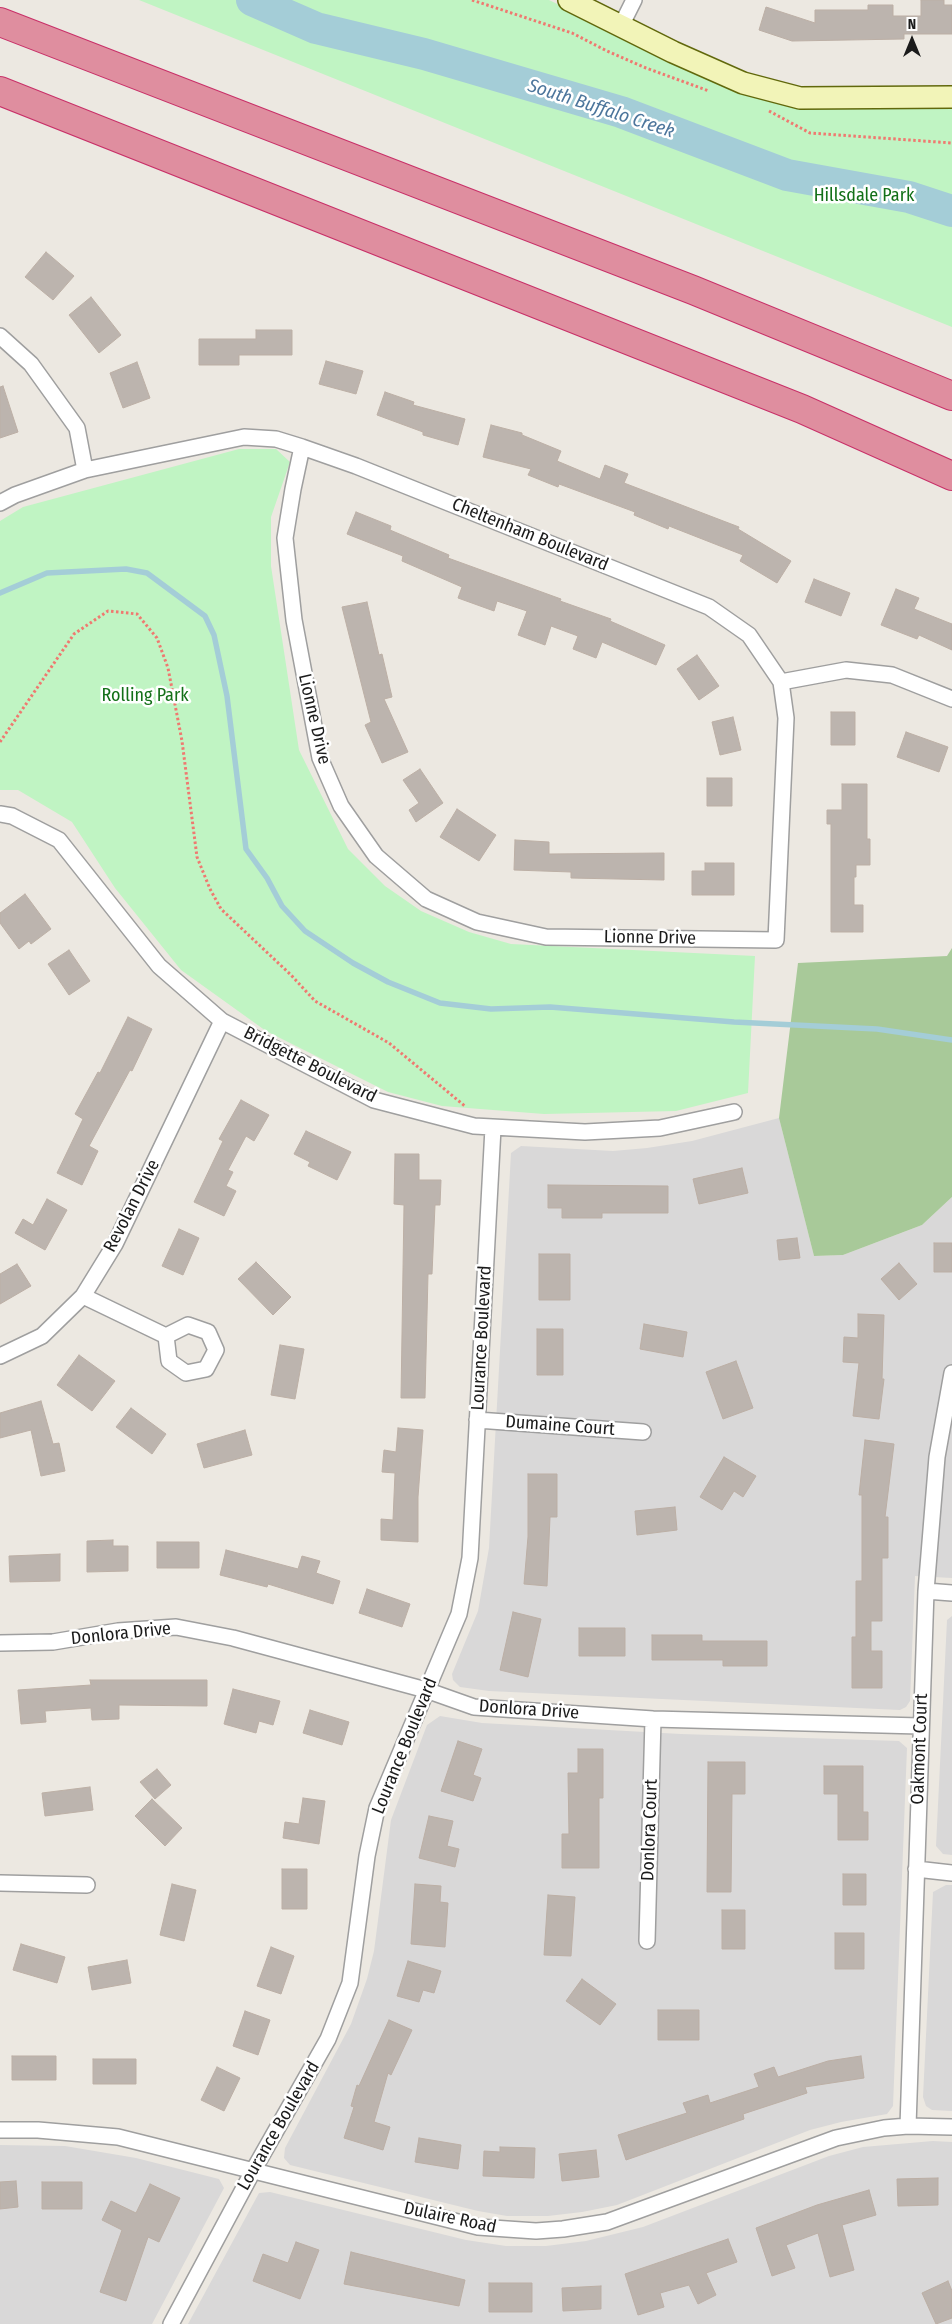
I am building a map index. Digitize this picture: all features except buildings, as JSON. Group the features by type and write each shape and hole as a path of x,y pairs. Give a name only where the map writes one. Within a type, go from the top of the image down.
{"highway":[{"path":"0,22 693,290 949,394"},
{"path":"0,91 793,406 952,476"}],"street":[{"path":"569,0 673,52 743,83 800,98 892,99 952,97"},
{"path":"621,26 634,0"},
{"path":"0,336 31,364 76,428 85,470"},
{"name":"Cheltenham Boulevard","path":"0,503 15,495 85,470 244,437 276,439 356,466 710,608 749,635 781,682 786,718 776,940"},
{"name":"Lionne Drive","path":"302,447 292,489 285,538 294,620 320,758 341,806 376,856 426,899 477,922 503,928 546,937 776,940"},
{"path":"781,682 846,670 892,675 952,699"},
{"name":"Bridgette Boulevard","path":"0,814 12,816 59,840 159,966 222,1021 374,1100 474,1126 586,1132 660,1128 734,1112"},
{"name":"Revolan Drive","path":"0,1356 42,1336 82,1296 115,1244 222,1021"},
{"name":"Lourance Boulevard","path":"171,2324 252,2170 328,2039 350,1983 367,1856 377,1808 458,1614 470,1558 493,1128"},
{"path":"82,1296 166,1336"},
{"name":"Oakmont Court","path":"908,2126 926,1591 938,1457 952,1373"},
{"name":"Dumaine Court","path":"477,1420 643,1432"},
{"path":"926,1591 952,1593"},
{"name":"Donlora Drive","path":"0,1643 53,1642 118,1631 176,1626 233,1638 426,1690 474,1707 653,1718 920,1726"},
{"name":"Donlora Court","path":"647,1941 653,1718"},
{"path":"916,1870 952,1873"},
{"path":"0,1883 87,1885"},
{"name":"Dulaire Road","path":"0,2130 47,2130 118,2138 478,2226 520,2230 563,2230 607,2222 641,2211 818,2143 860,2132 908,2126 952,2127"}],"path":[{"path":"0,742 74,634 108,611 137,614 157,638 168,668 182,741 197,857 210,889 221,909 291,975 315,1001 389,1043 470,1109 474,1126"}],"shaded area":[{"path":"779,1118 814,1256 843,1255 922,1225 952,1197 952,1578 915,1576 910,1701 906,1707 900,1710 489,1691 460,1687 453,1680 452,1674 478,1611 489,1548 511,1153 521,1146 613,1151 647,1148 692,1141"},
{"path":"952,1616 952,1855 943,1854 936,1846 947,1620"},
{"path":"440,1716 482,1723 681,1734 899,1741 907,1748 893,2106 887,2114 841,2122 810,2130 617,2205 548,2216 507,2216 478,2211 290,2165 284,2158 285,2148 351,2024 367,1979 374,1951 391,1820 427,1725"},
{"path":"946,1885 952,1885 952,2111 932,2110 926,2106 923,2097 933,1892"},
{"path":"933,2141 952,2142 952,2324 188,2324 259,2193 270,2192 466,2240 506,2246 546,2246 586,2241 643,2227 829,2156 863,2147"},
{"path":"0,2145 65,2146 136,2158 219,2179 224,2188 152,2324 0,2324"}],"green space":[{"name":"Hillsdale Park","path":"139,0 549,0 720,83 952,105 952,327"},
{"name":"Rolling Park","path":"239,449 276,449 290,462 271,517 271,566 299,750 348,849 385,886 421,911 469,932 511,944 755,956 748,1093 676,1111 544,1114 442,1106 388,1092 266,1031 181,970 115,888 72,822 18,790 0,790 0,521 23,507"},
{"path":"952,948 952,1197 922,1225 843,1255 814,1256 779,1118 798,963 947,956"}],"waterway":[{"name":"South Buffalo Creek","path":"252,0 316,28 424,54 621,112 787,175 909,197 952,211"},
{"path":"0,593 47,573 126,569 147,573 205,616 214,635 227,696 246,849 267,878 282,906 305,931 353,963 388,982 440,1003 491,1009 550,1007 734,1022 877,1029 952,1040"}]}
